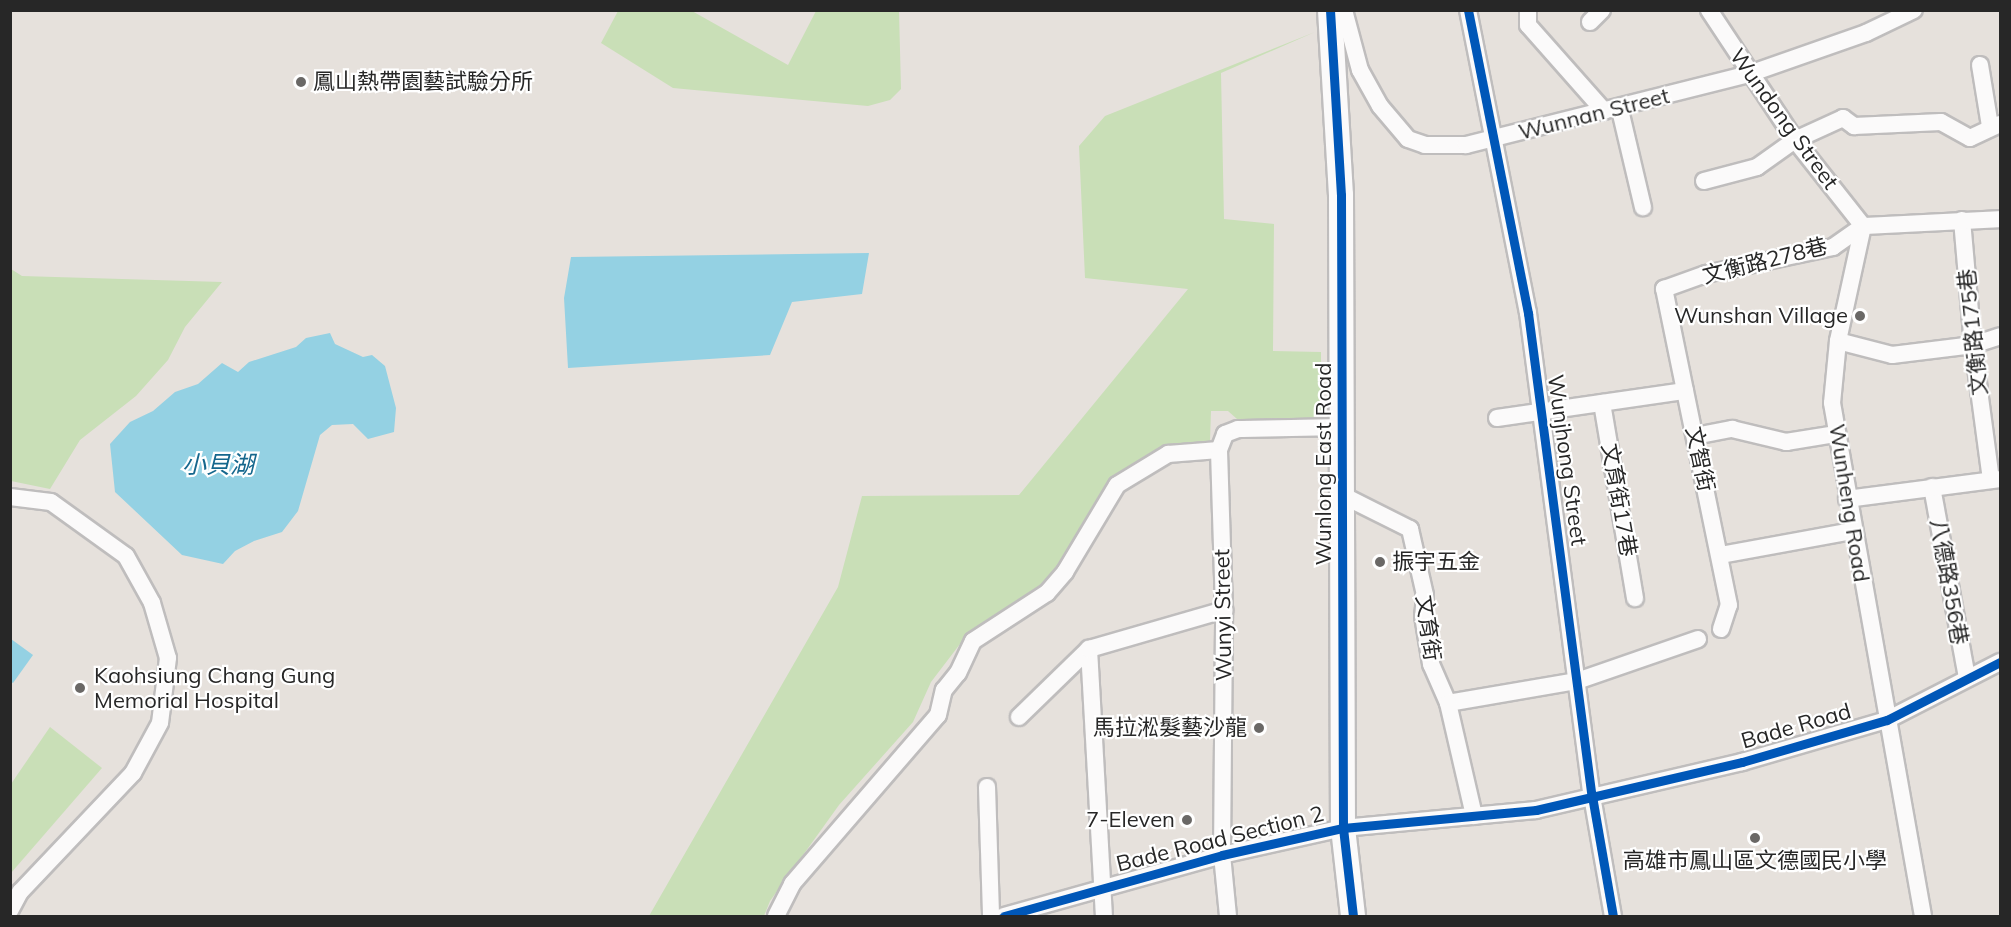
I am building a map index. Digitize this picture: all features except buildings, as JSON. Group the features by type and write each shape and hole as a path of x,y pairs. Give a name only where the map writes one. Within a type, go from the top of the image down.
{"street":[{"name":"Wunlong East Road","path":"1330,10 1341,195 1345,427 1343,828 1353,916"},
{"name":"Wunnan Street","path":"1344,10 1360,70 1380,106 1408,139 1425,145 1466,145 1495,139 1749,74 1866,33 1914,10"},
{"name":"Wunjhong Street","path":"1468,10 1528,313 1592,796 1613,916"},
{"path":"1528,10 1528,25 1612,110 1644,207"},
{"name":"Wundong Street","path":"1709,10 1749,74 1796,140 1863,226"},
{"path":"1704,180 1757,167 1796,140 1843,118 1854,126 1941,122 1970,138 1995,125 1980,65"},
{"path":"1863,226 2001,219"},
{"name":"文衡路175巷","path":"1962,220 1973,345 1996,480"},
{"name":"文衡路278巷","path":"1664,290 1706,274 1833,247 1863,226"},
{"name":"Wunheng Road","path":"1863,226 1833,374 1836,434 1923,916"},
{"name":"文智街","path":"1664,290 1730,605 1721,629"},
{"path":"1838,341 1892,355 1973,345 2001,336"},
{"path":"1497,418 1685,391"},
{"name":"文育街17巷","path":"1602,403 1635,598"},
{"path":"776,916 792,884 938,715 944,690 958,673 973,641 1047,593 1065,572 1117,485 1168,454 1219,450 1225,435 1238,429 1345,427"},
{"path":"1695,436 1732,429 1786,442 1836,434"},
{"name":"Wunyi Street","path":"1219,450 1224,610 1222,855 1228,916"},
{"path":"1846,499 1996,480"},
{"name":"八德路356巷","path":"1932,487 1967,678"},
{"name":"文育街","path":"1344,496 1410,529 1425,595 1423,616 1431,664 1448,703"},
{"path":"10,497 51,502 126,556 152,603 168,658 160,723 133,773 20,892 10,910"},
{"path":"1720,555 1852,531"},
{"path":"1018,717 1089,649 1224,610"},
{"path":"1474,816 1448,703 1577,681 1698,639"},
{"path":"1089,649 1104,916"},
{"name":"Bade Road","path":"1592,796 1742,762 1887,720 2001,662"},
{"path":"987,787 991,916"},
{"name":"Bade Road Section 2","path":"1004,916 1222,855 1343,828 1536,810 1592,796"}],"green space":[{"path":"618,11 692,11 788,65 816,11 899,11 901,89 890,100 868,106 673,88 601,43"},
{"path":"1315,32 1221,73 1224,219 1274,224 1273,351 1321,352 1321,410 1313,419 1237,419 1228,411 1211,411 1210,441 1167,449 1116,478 1044,585 960,644 931,682 913,722 839,805 770,901 764,916 649,916 838,587 862,496 1019,495 1188,289 1085,278 1079,146 1105,116"},
{"path":"11,269 22,276 222,282 185,327 168,360 136,396 80,440 50,489 11,481"},
{"path":"50,727 102,768 11,873 11,784"}],"water":[{"path":"869,253 862,294 792,302 770,355 568,368 564,298 571,257"},
{"name":"小貝湖","path":"330,333 335,344 363,357 372,355 385,366 396,408 394,432 368,439 353,424 332,425 320,435 298,511 282,532 254,541 235,551 223,564 182,555 115,492 110,444 130,422 153,411 175,392 198,384 222,363 238,372 249,362 296,347 306,338"},
{"path":"11,639 33,655 13,683 11,682"}],"cycle path":[{"path":"1330,10 1341,195 1343,828 1353,916"},
{"path":"1468,10 1528,313 1592,796 1613,916"},
{"path":"1004,916 1222,855 1343,828 1536,810 1742,762 1887,720 2000,662"}],"place":[{"name":"鳳山熱帶園藝試驗分所","path":"301,82"},
{"name":"Wunshan Village","path":"1860,316"},
{"name":"振宇五金","path":"1380,562"},
{"name":"Kaohsiung Chang Gung Memorial Hospital","path":"80,688"},
{"name":"馬拉淞髮藝沙龍","path":"1259,728"},
{"name":"7-Eleven","path":"1187,820"},
{"name":"高雄市鳳山區文德國民小學","path":"1755,838"}]}
